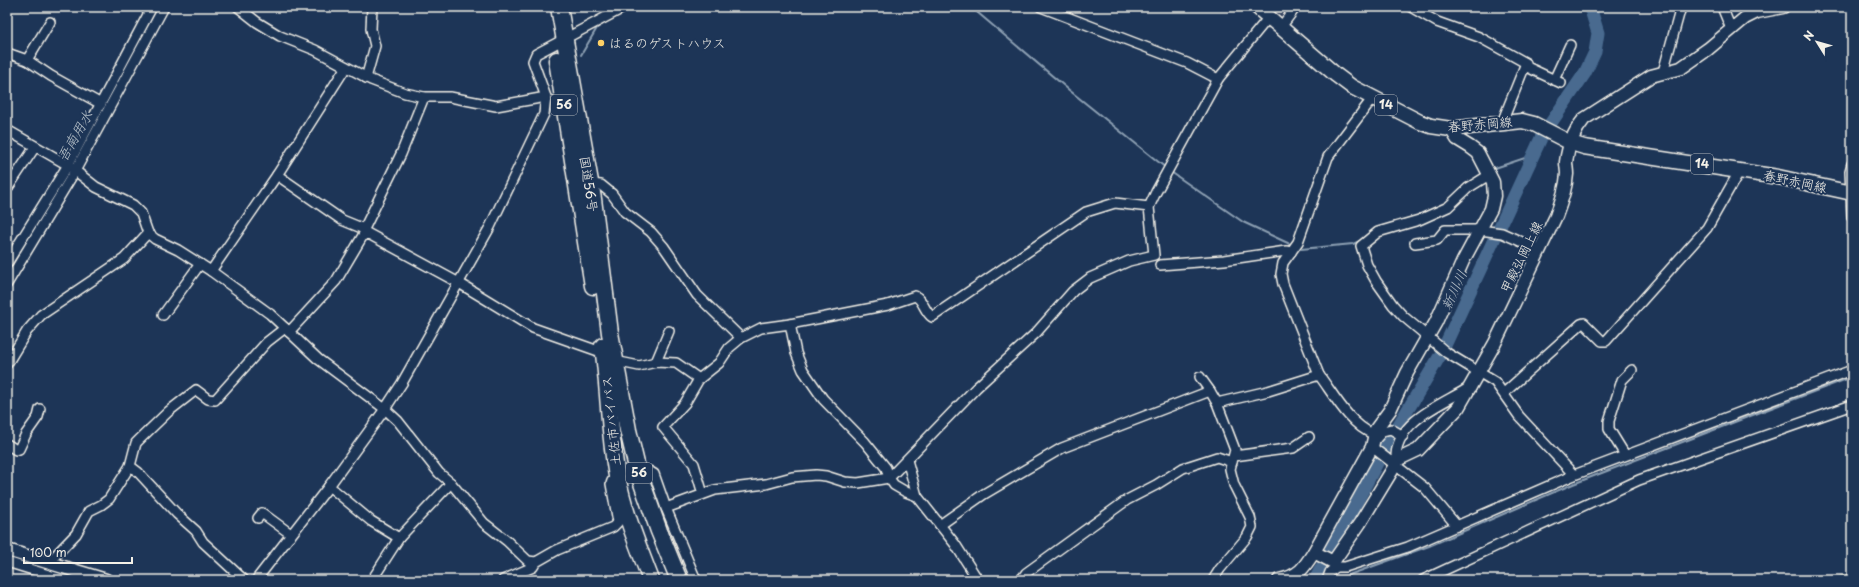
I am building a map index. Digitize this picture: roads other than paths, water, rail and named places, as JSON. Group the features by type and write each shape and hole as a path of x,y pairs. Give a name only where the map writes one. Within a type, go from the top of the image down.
{"highway":[{"name":"国道56号","path":"548,7 559,42 590,184 609,357"},
{"name":"国道56号","path":"559,7 559,42 609,357"},
{"name":"土佐市バイパス","path":"609,357 638,472 658,531 678,580"},
{"name":"土佐市バイパス","path":"609,357 611,432 617,476 624,504 651,580"}],"main road":[{"name":"春野赤岡線","path":"1257,7 1352,88 1372,99 1431,126 1451,129 1522,121 1548,130 1571,143 1584,147 1778,176 1851,193"},
{"name":"甲殿弘岡上線","path":"1397,462 1418,450 1458,408 1480,372 1540,250 1563,199 1567,174 1566,161 1576,129 1584,119 1651,76 1681,68 1708,49 1731,29 1757,12 1783,7"},
{"path":"1279,580 1287,578 1304,569 1377,446 1390,410 1427,336 1436,322 1463,261 1486,231 1494,196 1493,182 1478,153 1457,139 1451,129"},
{"path":"1314,552 1335,564 1397,462"},
{"path":"7,550 106,580"}],"street":[{"path":"7,263 10,251 72,168 101,104 152,7"},
{"path":"7,284 164,7"},
{"path":"238,7 269,30 316,50 366,78 405,93 424,97 450,97 496,106 546,97"},
{"path":"366,78 375,46 371,29 372,7"},
{"path":"602,18 609,7"},
{"path":"256,580 329,486 385,409 402,383 490,227 544,114 546,97 533,61 536,54 625,7"},
{"path":"1041,7 1187,63 1218,78"},
{"path":"1281,27 1296,7"},
{"path":"1411,7 1436,22 1479,37 1526,64 1525,66 1558,81 1570,45"},
{"path":"1663,72 1681,7"},
{"path":"1722,7 1731,29"},
{"path":"666,508 715,490 766,484 792,477 816,474 845,482 858,483 889,478 976,388 1036,333 1073,291 1097,275 1129,261 1154,255 1149,207 1218,78 1269,18"},
{"path":"27,60 50,22"},
{"path":"7,53 27,60 51,76 101,104"},
{"path":"1506,122 1505,116 1525,66"},
{"path":"211,271 277,176 346,67"},
{"path":"50,563 76,534 89,511 109,499 130,466 136,443 169,411 196,390 208,399 215,400 267,342 287,330 336,281 364,231 401,154 424,97"},
{"path":"1372,99 1328,157 1298,242 1283,263 1283,284 1319,375 1352,418 1377,446 1425,488 1457,526"},
{"path":"7,130 72,168 96,186 133,205 141,213 148,234 178,250 211,271 270,314 318,359 385,409 398,421 439,473 451,483 484,523 507,540 528,561 536,562"},
{"path":"7,189 35,147"},
{"path":"1852,164 1852,217"},
{"path":"1504,393 1581,324 1584,324 1602,341 1606,341 1707,228 1740,170"},
{"path":"1487,172 1448,207 1419,220 1378,232 1361,246 1367,265 1393,305 1439,347 1495,382 1519,416 1574,474"},
{"path":"277,176 342,220 458,283 533,328 609,357 639,366 656,362 676,363 699,380"},
{"path":"590,184 601,185 612,194 625,212 651,232 664,247 696,295 741,338"},
{"path":"703,494 694,464 663,427 685,403 699,380 719,362 729,348 741,338 760,328 790,324 888,305 915,296 919,298 927,313 932,316 1086,212 1115,203 1149,207"},
{"path":"1415,243 1437,240 1445,230 1486,231 1502,234 1540,250"},
{"path":"7,364 27,331 41,315 124,259 148,234"},
{"path":"1160,265 1224,260 1292,251"},
{"path":"163,314 200,264"},
{"path":"790,324 796,352 802,370 824,399 866,442 886,468 889,478 894,485 917,496"},
{"path":"656,362 669,331"},
{"path":"1625,456 1610,429 1609,421 1622,380 1632,370"},
{"path":"1327,580 1335,564 1345,567 1408,547 1574,474 1852,370"},
{"path":"1217,403 1268,391 1319,375"},
{"path":"1200,377 1217,403 1235,450 1230,469 1234,484 1250,516 1252,527 1247,537 1220,568 1214,580"},
{"path":"1377,446 1383,431 1397,432 1409,426 1419,418 1465,390 1471,388"},
{"path":"940,525 984,494 1062,448 1210,391"},
{"path":"1423,580 1639,480 1852,405"},
{"path":"8,446 16,450 19,449 26,434 38,417 40,409"},
{"path":"1397,432 1397,462"},
{"path":"1021,580 1026,573 1127,500 1156,486 1183,468 1217,457 1233,459 1293,448 1309,437"},
{"path":"907,460 917,496 955,544 978,580"},
{"path":"130,466 138,472 196,531 203,542 244,580"},
{"path":"638,472 649,471 654,474 666,508 696,580"},
{"path":"503,580 533,567 536,562 557,550 613,527 618,522 611,484 613,478 617,476"},
{"path":"372,580 399,538 451,483"},
{"path":"329,486 371,521 399,538"},
{"path":"258,518 262,513 288,532 290,537"},
{"path":"7,562 65,580"}],"waterway":[{"name":"吾南用水","path":"144,35 158,7"},
{"path":"626,11 634,7"},
{"path":"971,7 1069,90 1166,168"},
{"name":"新川川","path":"1315,580 1385,448 1441,354 1542,136 1585,73 1595,52 1598,33 1590,7"},
{"path":"581,55 597,28 603,24"},
{"path":"547,116 550,111"},
{"path":"1492,169 1531,156"},
{"path":"1171,172 1243,222 1292,245"},
{"name":"吾南用水","path":"7,273 33,233"},
{"path":"1298,247 1301,249 1353,244 1364,239"},
{"path":"1331,578 1346,576 1429,546 1573,484 1852,377"},
{"path":"339,480 375,430"},
{"path":"51,571 79,580"}],"place":[{"name":"はるのゲストハウス","path":"601,43"}]}
